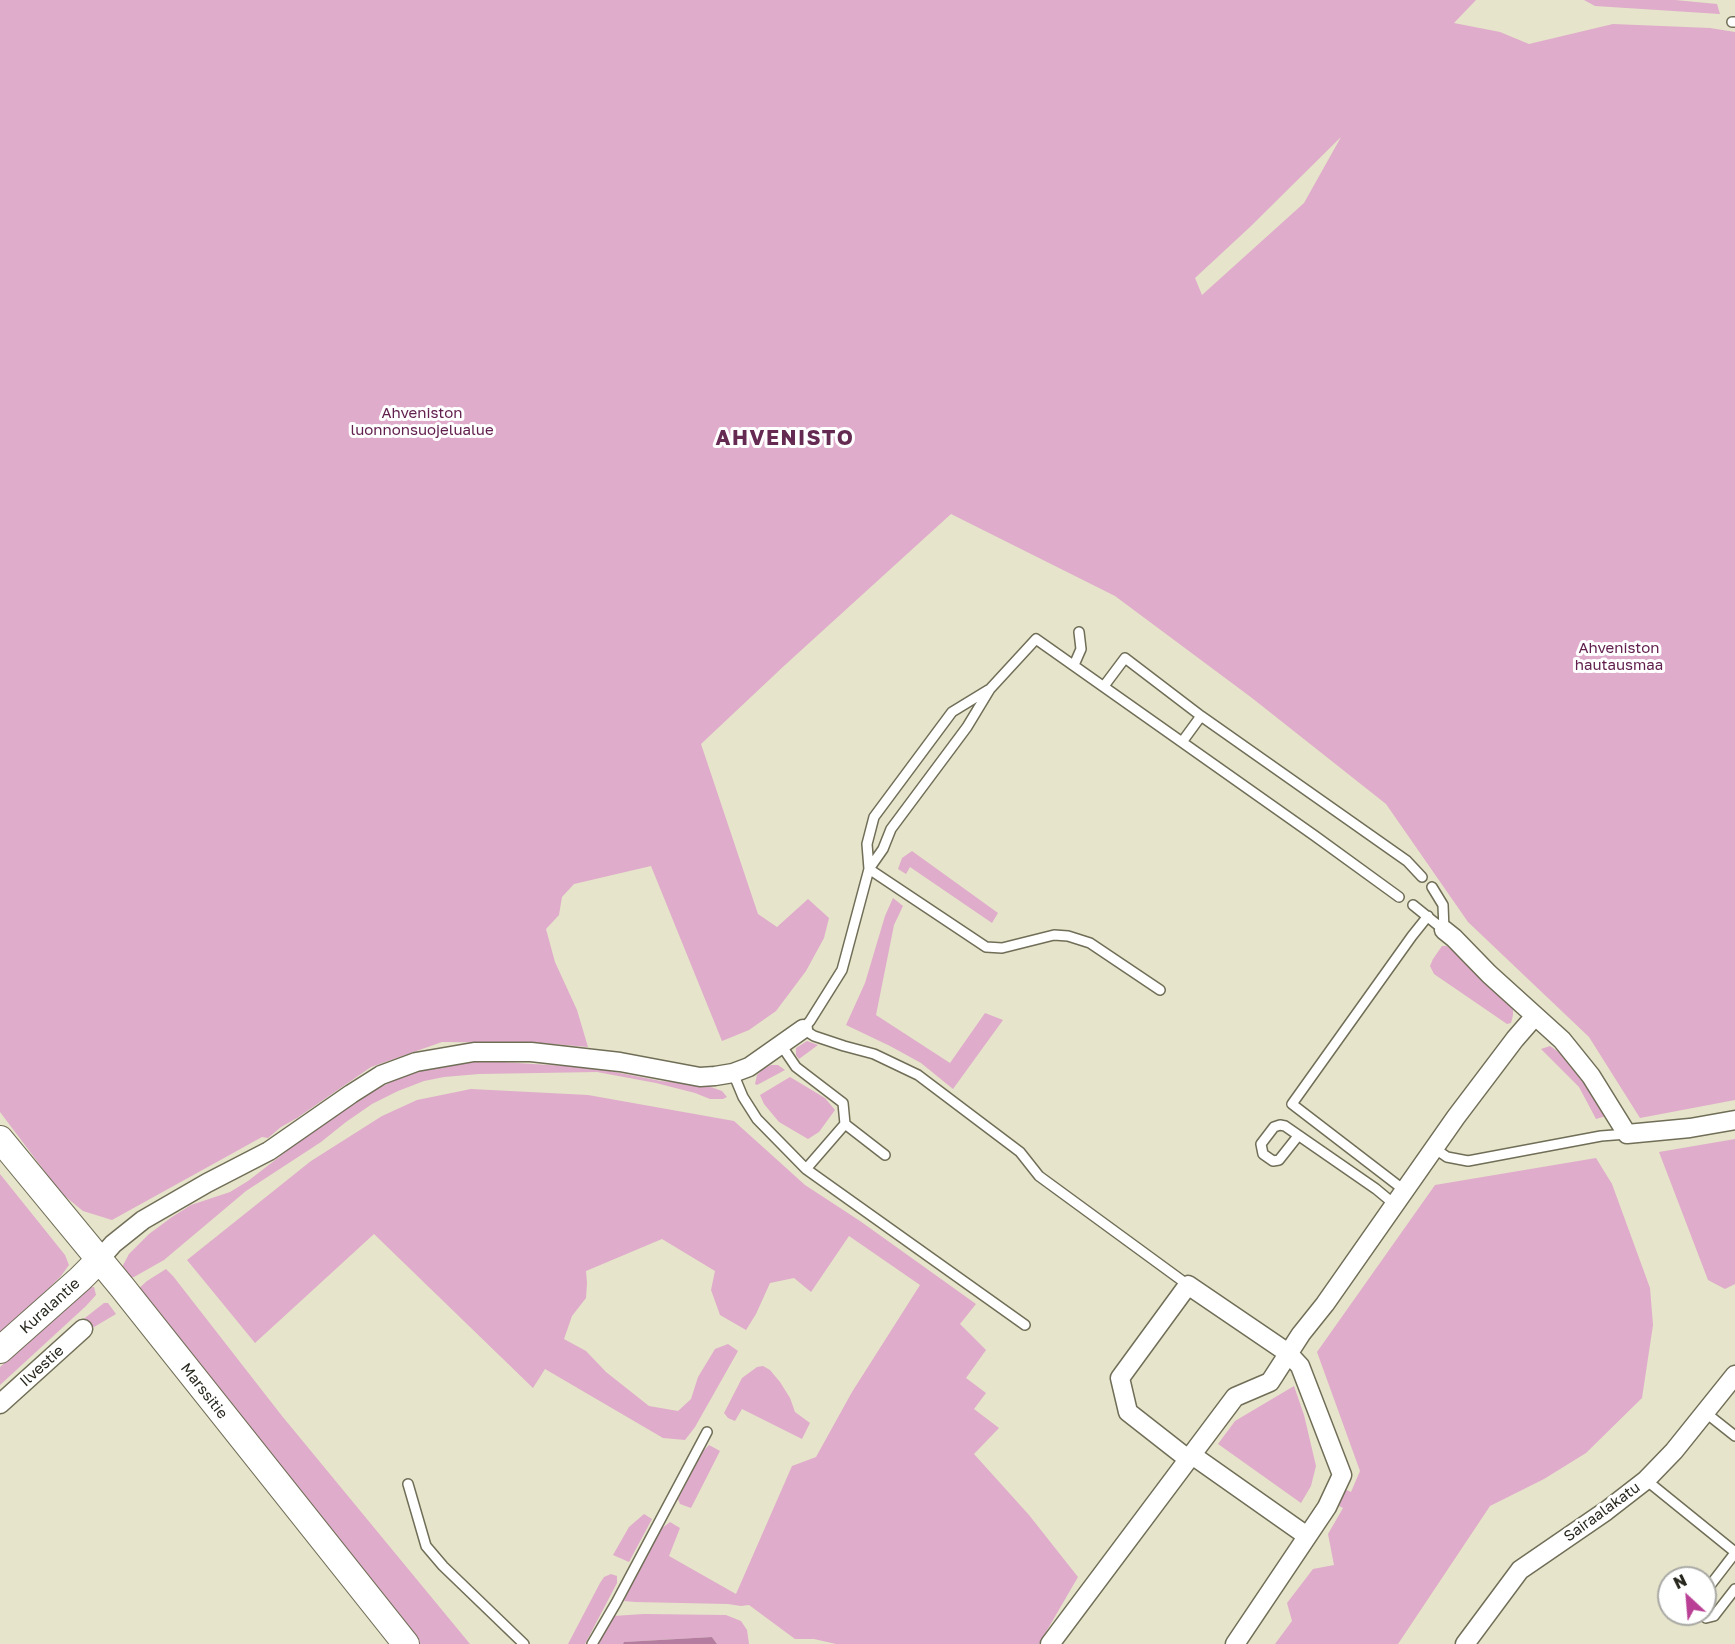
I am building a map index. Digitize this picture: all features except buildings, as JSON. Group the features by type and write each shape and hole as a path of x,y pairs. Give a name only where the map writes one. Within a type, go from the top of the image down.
{"main road":[{"name":"Marssitie","path":"0,1139 406,1644"},
{"name":"Kuralantie","path":"0,1350 99,1260"}],"street":[{"path":"1444,930 1562,1040 1591,1076 1627,1134 1690,1128 1735,1120"},
{"path":"1050,1644 1235,1397 1270,1382 1288,1353 1434,1148 1515,1039 1535,1016"},
{"path":"99,1260 143,1220 269,1151 381,1075 416,1062 474,1052 531,1052 620,1062 700,1077 733,1073 749,1067 803,1029"},
{"path":"1235,1644 1327,1507 1342,1475 1300,1366 1288,1353 1188,1285 1120,1378 1128,1412 1307,1536"},
{"name":"Ilvestie","path":"0,1404 84,1329"},
{"name":"Sairaalakatu","path":"1465,1644 1520,1570 1606,1511 1646,1480 1674,1451 1735,1375"}],"lane":[{"path":"1074,665 1081,649 1079,632"},
{"path":"869,869 883,849 891,829 967,727 990,689 1036,639 1399,897"},
{"path":"1104,686 1125,658 1201,716 1407,861 1422,877"},
{"path":"990,689 952,712 874,817 867,844 869,869 842,970 803,1029 814,1036 874,1054 918,1075 1020,1152 1039,1176 1188,1285"},
{"path":"1182,742 1201,716"},
{"path":"869,869 986,947 1002,948 1054,935 1068,936 1090,943 1160,990"},
{"path":"1432,886 1443,904 1444,930"},
{"path":"1413,905 1444,930"},
{"path":"1399,1197 1373,1167 1292,1104 1428,916"},
{"path":"781,1045 796,1067 843,1102 845,1124 806,1169"},
{"path":"733,1073 743,1097 757,1119 806,1169 1025,1325"},
{"path":"845,1124 885,1155"},
{"path":"1434,1148 1447,1157 1468,1161 1601,1136 1627,1134"},
{"path":"1298,1136 1376,1189 1399,1197"},
{"path":"1706,1413 1735,1436"},
{"path":"592,1644 616,1604 707,1432"},
{"path":"1646,1480 1735,1552 1717,1576"},
{"path":"408,1484 426,1546 443,1566 524,1644"},
{"path":"1717,1612 1735,1589"}],"green space":[{"name":"Ahveniston luonnonsuojelualue","path":"0,0 1476,0 1454,23 1500,32 1529,44 1613,24 1710,28 1735,32 1735,1100 1640,1118 1589,1037 1468,922 1386,804 1252,698 1115,596 951,514 701,744 758,914 777,927 808,899 829,918 824,938 806,971 776,1011 749,1030 722,1041 651,866 574,884 562,897 559,915 546,929 555,962 577,1010 588,1047 541,1043 442,1042 371,1067 268,1138 262,1137 112,1220 83,1211 61,1193 0,1112","holes":["1341,137 1304,203 1202,295 1195,278"]},
{"path":"1584,0 1675,0 1717,4 1720,14 1595,6"},
{"path":"912,851 998,913 992,923 910,867 906,874 898,869 902,858"},
{"path":"893,898 903,906 894,925 876,1015 950,1063 985,1013 1003,1020 953,1089 921,1063 846,1025 865,983 885,916"},
{"path":"1442,946 1447,946 1509,1000 1513,1005 1511,1023 1507,1024 1434,974 1430,966"},
{"path":"807,1041 818,1045 799,1059 796,1055 796,1048"},
{"path":"1550,1046 1566,1057 1585,1081 1606,1116 1596,1119 1579,1087 1541,1049"},
{"path":"486,1061 584,1066 661,1081 708,1086 722,1091 727,1097 710,1099 656,1083 597,1072 479,1074 424,1081 372,1104 321,1142 246,1191 164,1260 128,1278 122,1267 129,1254 149,1234 191,1205 230,1192 248,1181 301,1140 314,1127 355,1100 401,1077 438,1065"},
{"path":"771,1065 778,1065 785,1070 755,1084 757,1075"},
{"path":"790,1077 825,1098 835,1110 819,1132 808,1139 779,1122 764,1104 760,1095"},
{"path":"471,1089 588,1095 734,1121 805,1185 860,1221 976,1304 960,1324 986,1350 966,1378 986,1393 974,1409 999,1428 974,1454 1029,1515 1078,1577 1039,1644 836,1644 814,1639 795,1639 749,1605 624,1601 661,1529 670,1522 680,1528 669,1556 736,1594 792,1466 816,1457 852,1392 920,1285 849,1236 811,1292 794,1278 770,1283 746,1330 720,1315 711,1290 715,1271 662,1239 586,1271 586,1298 572,1316 564,1339 586,1351 606,1372 649,1406 678,1411 691,1399 698,1377 715,1349 728,1344 738,1351 695,1427 685,1440 663,1438 545,1369 533,1388 374,1234 255,1343 187,1260 311,1161 382,1116 417,1100"},
{"path":"1735,1139 1735,1284 1725,1289 1708,1280 1659,1152"},
{"path":"1596,1158 1612,1184 1650,1288 1653,1325 1642,1398 1586,1453 1544,1479 1490,1506 1398,1644 1275,1644 1292,1621 1287,1603 1313,1569 1334,1565 1328,1534 1343,1508 1335,1504 1342,1488 1351,1492 1360,1471 1317,1352 1435,1185"},
{"path":"0,1174 65,1255 69,1265 49,1288 0,1334"},
{"path":"166,1269 282,1416 470,1644 418,1644 137,1290"},
{"path":"94,1287 96,1295 86,1306 0,1385 0,1367 86,1288"},
{"path":"104,1303 108,1303 116,1314 89,1330 81,1321"},
{"path":"763,1366 770,1370 780,1382 795,1412 810,1423 802,1439 742,1409 735,1421 724,1413 742,1378 757,1367"},
{"path":"1294,1386 1304,1415 1316,1466 1311,1486 1301,1503 1218,1444 1235,1421"},
{"path":"709,1445 720,1451 691,1508 680,1504 678,1499 703,1451"},
{"path":"644,1514 652,1519 629,1562 613,1555 629,1527"},
{"path":"611,1574 617,1576 617,1583 585,1644 568,1644 600,1583 604,1577"},
{"path":"726,1615 741,1621 747,1630 749,1644 717,1644 712,1637 597,1644 613,1616"}],"shaded area":[{"path":"712,1637 717,1644 623,1644 624,1642"}],"district":[{"name":"AHVENISTO","path":"785,438"}],"park label":[{"name":"Ahveniston hautausmaa","path":"1619,656"}]}
